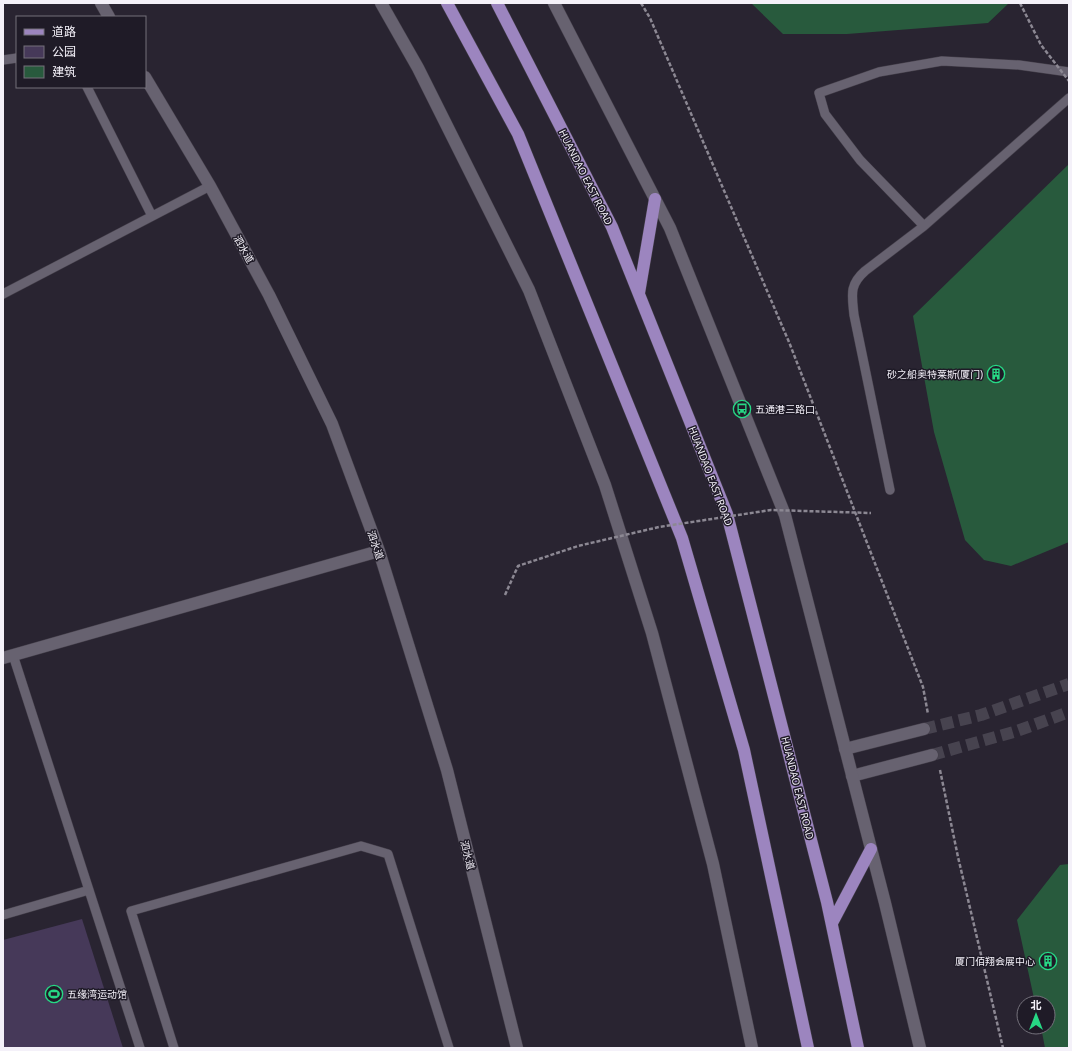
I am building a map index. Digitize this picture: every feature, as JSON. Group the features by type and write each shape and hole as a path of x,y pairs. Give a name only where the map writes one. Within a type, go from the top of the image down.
{"main road":[{"path":"447,3 518,134 682,538 744,750 808,1048"},
{"name":"HUANDAO EAST ROAD","path":"497,3 612,227 727,514 832,923 858,1048"},
{"path":"639,294 655,199"},
{"path":"832,923 871,849"}],"street":[{"path":"101,3 109,16"},
{"path":"381,3 418,68 529,290 605,485 652,633 713,864 752,1048"},
{"path":"554,3 670,228 785,515 871,849 920,1048"},
{"name":"泗水道","path":"146,79 210,186 269,294 332,424 379,551 447,770 517,1048"},
{"path":"8,657 379,551"},
{"path":"845,749 924,729"},
{"path":"852,776 935,760"}],"lane":[{"path":"3,60 16,58"},
{"path":"924,226 860,160 825,114 819,93 879,72 942,61 1019,65 1069,72"},
{"path":"88,88 152,216"},
{"path":"890,490 854,315 852,290 856,279 924,226 1069,98"},
{"path":"3,294 210,186"},
{"path":"8,657 89,890 140,1048"},
{"path":"174,1048 131,911 361,846 388,854 449,1048"},
{"path":"3,915 89,890"}],"path":[{"path":"641,3 650,18 789,342 923,687 929,718"},
{"path":"1020,3 1041,45 1069,80"},
{"path":"505,595 518,566 578,546 659,527 771,510 871,513"},
{"path":"935,760 1003,1048"}],"green space":[{"name":"五缘湾运动馆","path":"82,919 123,1048 3,1048 3,940"}],"building":[{"path":"751,3 1009,3 988,23 847,34 783,34"},
{"name":"砂之船奥特莱斯(厦门)","path":"1069,164 1069,542 1011,566 984,560 965,540 934,432 913,316"},
{"name":"厦门佰翔会展中心","path":"1069,864 1069,1048 1045,1048 1043,1035 1056,1035 1056,995 1033,995 1017,920 1060,865"}],"tunnel":[{"path":"924,729 981,715 1069,684"},
{"path":"932,755 1017,731 1069,712"}],"place":[{"name":"砂之船奥特莱斯(厦门)","path":"996,374"},
{"name":"五通港三路口","path":"742,409"},
{"name":"厦门佰翔会展中心","path":"1048,961"},
{"name":"五缘湾运动馆","path":"54,994"}]}
